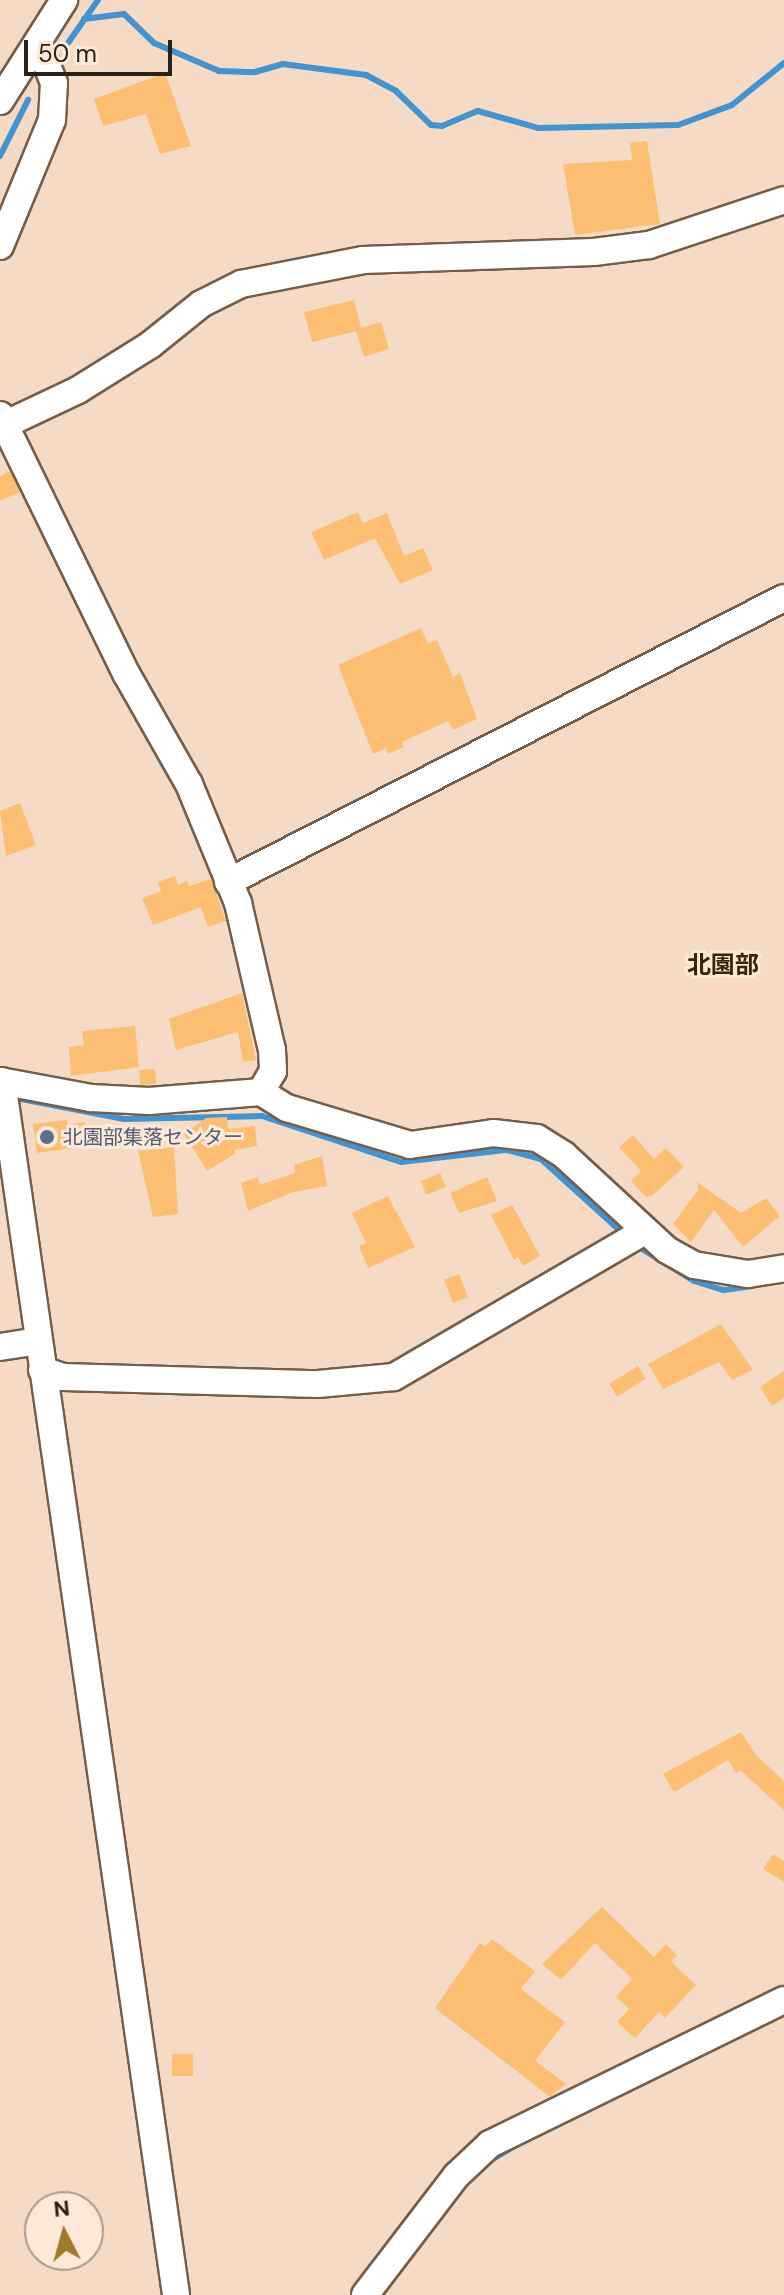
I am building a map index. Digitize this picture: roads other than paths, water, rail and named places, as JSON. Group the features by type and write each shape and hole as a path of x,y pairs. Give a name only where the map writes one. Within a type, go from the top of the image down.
{"street":[{"path":"0,101 64,0"},
{"path":"0,246 52,120 54,83 38,43"},
{"path":"261,1092 273,1071 272,1050 252,948 228,882 189,784 127,675 2,420 78,390 150,345 201,304 241,284 363,260 594,252 649,245 784,200"},
{"path":"228,882 784,598"},
{"path":"176,2295 38,1341 11,1230 1,1081 91,1098 149,1101 261,1092 287,1108 410,1145 493,1133 537,1138 564,1155 645,1231 694,1265 748,1274 784,1268"},
{"path":"42,1370 63,1377 318,1384 394,1377 645,1231"},
{"path":"0,1347 38,1341"},
{"path":"365,2295 456,2176 490,2144 784,2000"}],"waterway":[{"path":"68,43 98,0"},
{"path":"84,19 124,14 154,43 219,71 255,72 283,64 366,75 396,91 431,125 442,126 478,111 538,128 678,125 732,105 784,63"},
{"path":"0,156 28,100"},
{"path":"11,1097 124,1119 262,1116 401,1162 507,1150 541,1159 626,1236"},
{"path":"634,1244 694,1281 724,1290 751,1286"},
{"path":"488,2162 516,2145"}],"place":[{"name":"北園部集落センター","path":"47,1137"}],"district":[{"name":"北園部","path":"723,965"}]}
